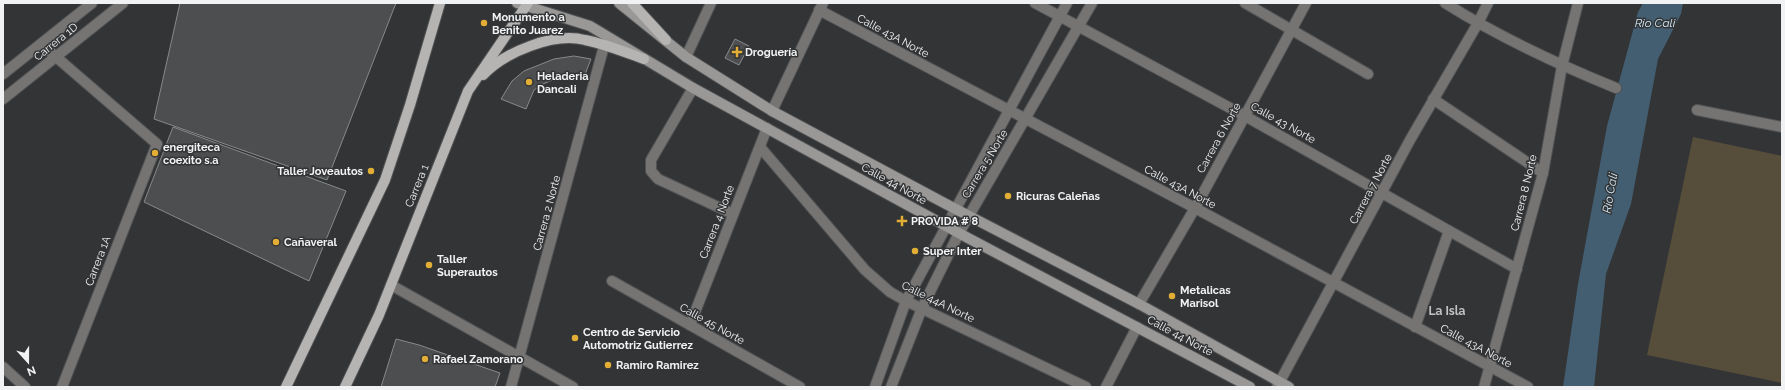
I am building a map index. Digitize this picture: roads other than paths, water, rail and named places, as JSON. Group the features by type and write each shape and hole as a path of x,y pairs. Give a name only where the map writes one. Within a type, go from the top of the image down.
{"main road":[{"path":"433,3 435,18"},
{"path":"286,387 385,180 410,105 440,3"},
{"name":"Calle 44 Norte","path":"620,3 686,57 772,111 955,209 1139,304 1282,385"},
{"path":"632,3 666,40"},
{"name":"Calle 44 Norte","path":"523,4 590,26 692,88 959,233 1250,387"},
{"name":"Carrera 1","path":"345,387 379,315 468,91 523,4"},
{"path":"468,91 494,66 511,54 536,44 554,40 584,39 644,59"}],"street":[{"name":"Carrera 1D","path":"3,74 92,3"},
{"name":"Carrera 1D","path":"3,99 123,3"},
{"path":"686,57 711,3"},
{"name":"Calle 43 Norte","path":"1035,3 1245,116 1517,269"},
{"name":"Carrera 5 Norte","path":"875,387 906,301 946,225 1010,112 1067,3"},
{"name":"Carrera 5 Norte","path":"891,387 922,308 968,215 1026,120 1092,3"},
{"path":"1245,3 1368,74"},
{"name":"Carrera 6 Norte","path":"1139,304 1195,208 1306,3"},
{"path":"1445,3 1478,24 1562,66 1616,88"},
{"name":"Carrera 7 Norte","path":"1282,385 1333,284 1433,99 1478,24 1488,3"},
{"name":"Carrera 8 Norte","path":"1484,387 1544,173 1562,66 1578,3"},
{"path":"772,111 821,7"},
{"name":"Calle 43A Norte","path":"821,7 1010,112 1195,208 1333,284 1528,387"},
{"path":"41,44 56,57"},
{"name":"Carrera 2 Norte","path":"511,387 604,46"},
{"name":"Carrera 1A","path":"56,57 157,144 62,387"},
{"path":"692,88 651,160 651,171 658,179 734,214"},
{"path":"1433,99 1544,173"},
{"path":"1697,110 1782,127"},
{"name":"Carrera 4 Norte","path":"690,325 767,128"},
{"name":"Calle 44A Norte","path":"760,147 865,270 890,292 1086,387"},
{"path":"1415,327 1449,231"},
{"name":"Calle 45 Norte","path":"612,282 800,387"},
{"path":"391,285 573,387"},
{"path":"1106,387 1137,327"},
{"path":"3,366 25,387"}],"water":[{"name":"Rio Cali","path":"1643,3 1683,3 1681,14 1658,59 1631,204 1606,274 1594,387 1563,387 1578,284 1607,126 1638,12"}],"place":[{"name":"Monumento a Benito Juarez","path":"484,23"},
{"name":"Droguería","path":"737,52"},
{"name":"Heladeria Dancali","path":"529,82"},
{"name":"energiteca coexito s.a","path":"155,153"},
{"name":"Taller Joveautos","path":"371,171"},
{"name":"Ricuras Caleñas","path":"1008,196"},
{"name":"PROVIDA # 8","path":"902,221"},
{"name":"Cañaveral","path":"276,242"},
{"name":"Super Inter","path":"915,251"},
{"name":"Taller Superautos","path":"429,265"},
{"name":"Metalicas Marisol","path":"1172,296"},
{"name":"Centro de Servicio Automotriz Gutierrez","path":"575,338"},
{"name":"Rafael Zamorano","path":"425,359"},
{"name":"Ramiro Ramirez","path":"608,365"}],"district":[{"name":"La Isla","path":"1447,311"}],"water label":[{"name":"Río Cali","path":"1610,193"}]}
